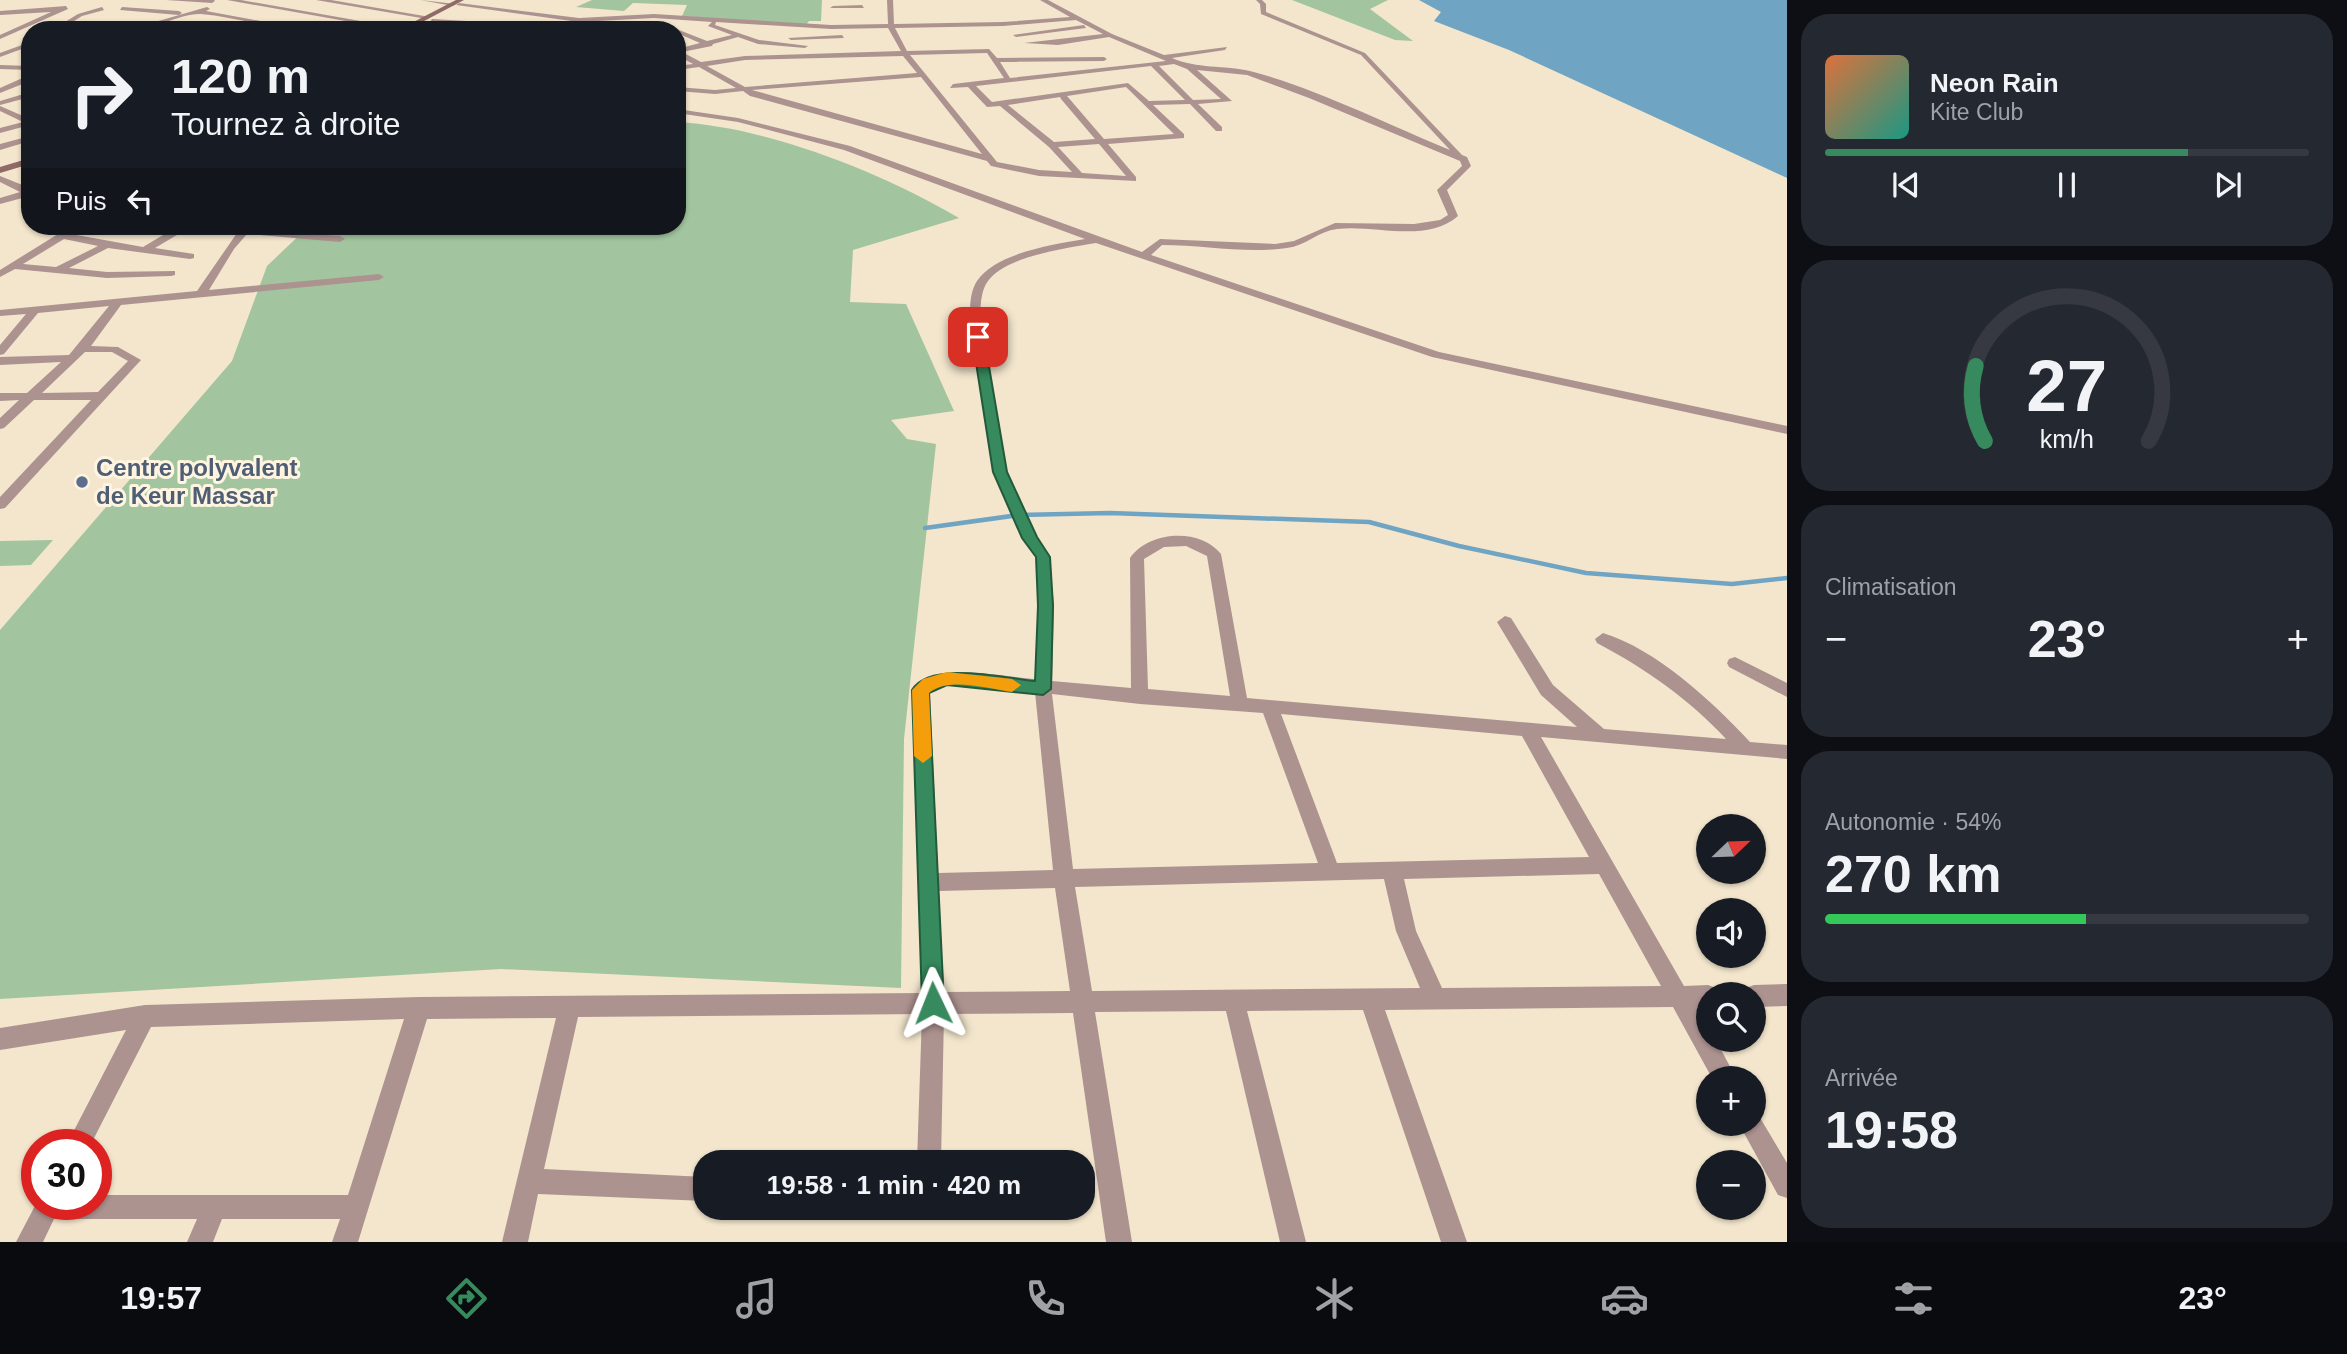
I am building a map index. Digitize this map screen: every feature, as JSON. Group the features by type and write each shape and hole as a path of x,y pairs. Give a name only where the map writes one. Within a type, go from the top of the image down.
{"main road":[{"path":"427,21 457,3 468,0"},
{"path":"424,21 430,19"},
{"path":"0,175 21,167"}],"street":[{"path":"36,9 61,0"},
{"path":"107,21 134,0"},
{"path":"170,0 213,0"},
{"path":"199,12 213,0"},
{"path":"166,21 230,0 354,21"},
{"path":"234,18 288,0"},
{"path":"319,0 454,21"},
{"path":"319,21 379,0"},
{"path":"423,0 579,20 674,17 801,25 891,27 1003,24 1077,18"},
{"path":"482,21 511,0"},
{"path":"890,0 891,27 905,54 997,166 1133,179 1064,97"},
{"path":"1043,0 1110,35 1175,62 1190,67 1248,73 1312,96 1464,159"},
{"path":"1144,255 1160,242 1276,246 1315,238 1323,229 1335,226 1428,226 1445,222 1453,216 1442,190 1467,166 1464,159 1363,54 1263,13 1263,4 1259,0"},
{"path":"833,8 890,10"},
{"path":"0,13 65,9 36,21"},
{"path":"70,21 80,15 103,9"},
{"path":"122,9 199,12 252,21 285,10"},
{"path":"834,17 863,11"},
{"path":"662,21 674,17"},
{"path":"727,19 710,25 758,43 853,37"},
{"path":"751,21 788,40 900,40"},
{"path":"1003,24 1014,35"},
{"path":"785,65 781,57 788,40 801,25"},
{"path":"1002,35 1092,25"},
{"path":"1,36 21,27"},
{"path":"686,50 768,28"},
{"path":"14,30 21,30"},
{"path":"686,34 745,58"},
{"path":"1025,43 1058,43 1110,35"},
{"path":"887,36 900,40"},
{"path":"2,54 21,47"},
{"path":"686,67 745,58 905,54 964,48 989,51 1009,81"},
{"path":"1164,57 1225,48"},
{"path":"2,54 21,56"},
{"path":"859,63 861,54"},
{"path":"686,56 744,89 767,98 989,159"},
{"path":"812,82 818,56"},
{"path":"995,60 1104,59"},
{"path":"953,86 1175,62"},
{"path":"1153,64 1219,129"},
{"path":"0,67 21,68"},
{"path":"1150,103 1228,101 1190,67"},
{"path":"789,74 793,83"},
{"path":"686,90 703,92 744,89 857,76 922,75"},
{"path":"0,82 19,83"},
{"path":"0,91 19,83"},
{"path":"970,84 990,105 1064,97 1128,85 1150,103 1181,136 1052,145"},
{"path":"0,106 21,98"},
{"path":"1002,104 1052,145 1080,176"},
{"path":"0,106 21,118"},
{"path":"0,116 21,111"},
{"path":"686,112 738,120 837,145 1098,240 1436,355 1787,429"},
{"path":"0,131 21,125"},
{"path":"0,147 21,141"},
{"path":"0,175 21,187"},
{"path":"0,201 21,194"},
{"path":"2,273 61,235 107,245 190,256"},
{"path":"145,250 169,235"},
{"path":"200,295 218,272 225,250 240,235"},
{"path":"285,235 340,239"},
{"path":"1098,240 1065,244 1011,263 986,276 978,289 975,313 1004,485 1030,538 1043,557 1046,606 1043,689 1064,879 1119,1242"},
{"path":"60,270 107,245"},
{"path":"127,275 161,252"},
{"path":"15,266 127,275 171,273"},
{"path":"2,273 30,266"},
{"path":"0,313 379,277"},
{"path":"0,425 77,354 117,303"},
{"path":"0,352 34,310"},
{"path":"0,361 114,349 135,359 0,505"},
{"path":"0,397 103,396"},
{"path":"1140,696 1137,558 1148,547 1168,541 1193,542 1203,545 1214,554 1240,705"},
{"path":"1505,622 1547,690 1599,735"},
{"path":"1603,639 1668,675 1707,706 1744,747"},
{"path":"1735,663 1787,691"},
{"path":"929,1150 933,1003 921,690 929,683 947,678 1043,689 1787,752"},
{"path":"1270,707 1331,872"},
{"path":"1527,729 1719,1066"},
{"path":"928,882 1605,865"},
{"path":"1392,870 1406,931 1436,999"},
{"path":"1766,996 1787,995"},
{"path":"0,1039 145,1016 419,1008 1696,996"},
{"path":"1371,999 1454,1242"},
{"path":"1234,1001 1293,1242"},
{"path":"515,1242 569,1007"},
{"path":"345,1242 419,1008"},
{"path":"87,1129 145,1016"},
{"path":"1758,1136 1787,1186"},
{"path":"529,1181 693,1188"},
{"path":"112,1207 357,1207"},
{"path":"200,1242 214,1208"},
{"path":"29,1242 41,1220"}],"green space":[{"path":"592,0 822,0 821,21 809,21 806,25 682,16 687,5 633,3 624,11 576,7"},
{"path":"1292,0 1388,0 1370,9 1413,41 1395,40"},
{"path":"686,123 786,142 895,184 959,218 853,250 850,302 906,304 954,411 891,420 907,439 936,444 904,739 901,988 501,969 0,999 0,630 232,361 267,266 300,235 686,235"},
{"path":"53,540 31,565 0,566 0,541"}],"water":[{"path":"1419,0 1787,0 1787,178 1509,50 1434,21 1441,12"}],"waterway":[{"path":"925,528 1019,515 1110,513 1369,522 1459,546 1586,573 1732,584 1787,578"}],"slow traffic":[{"path":"923,756 921,690 929,683 947,678 1012,685"}],"place":[{"name":"Centre polyvalent de Keur Massar","path":"82,482"}],"route":[{"path":"933,1003 921,690 929,683 947,678 1043,689 1046,606 1043,557 1030,538 1000,472 978,337"}]}
